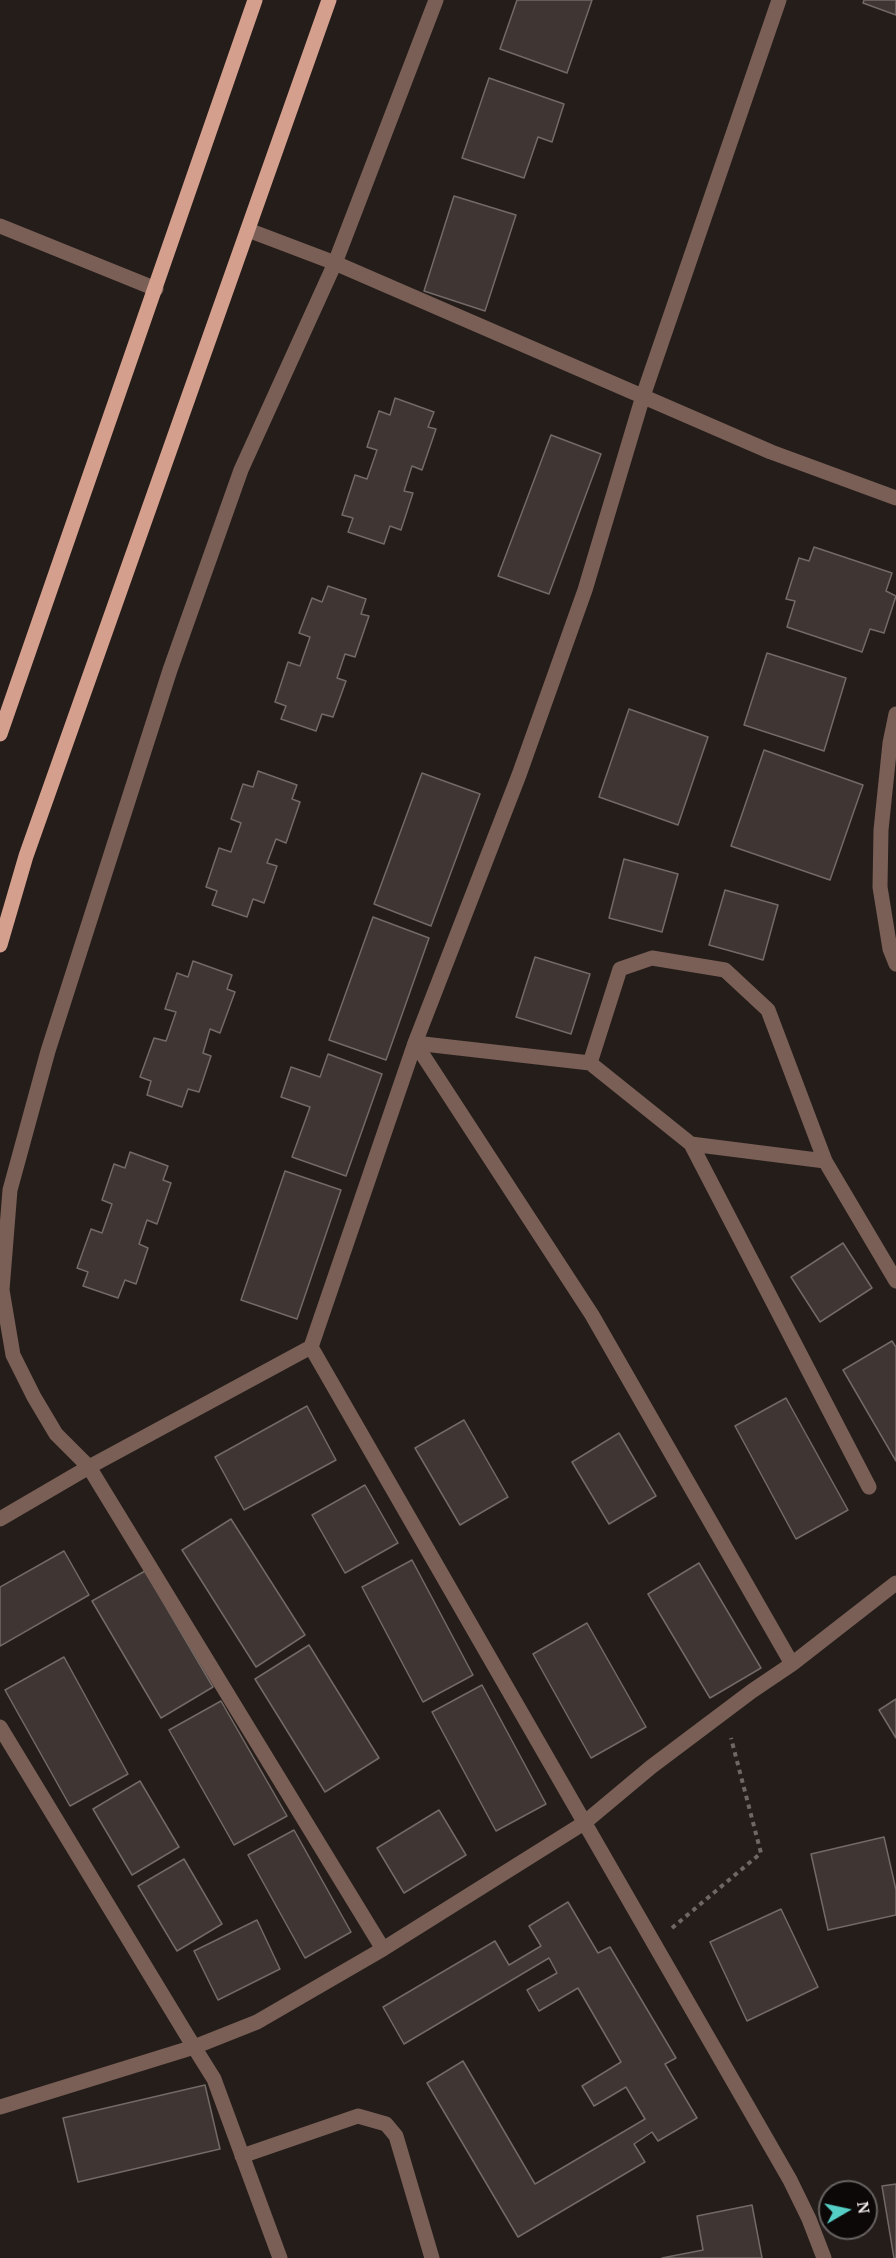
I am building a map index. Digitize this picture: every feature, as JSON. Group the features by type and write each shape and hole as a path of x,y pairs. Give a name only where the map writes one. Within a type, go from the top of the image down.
{"main road":[{"path":"0,734 255,0"},
{"path":"0,945 26,856 329,0"}],"street":[{"path":"383,1949 89,1467 56,1434 34,1397 13,1355 2,1290 10,1190 48,1051 170,670 241,470 334,263 436,0"},
{"path":"0,1519 89,1467 311,1347 415,1043 515,786 585,590 643,396 779,0"},
{"path":"0,226 156,289"},
{"path":"248,230 334,263 771,452 896,498"},
{"path":"896,714 890,743 881,830 880,887 890,949 896,964"},
{"path":"590,1063 620,969 652,958 725,970 768,1010 825,1161 896,1281"},
{"path":"415,1043 590,1063 691,1143 869,1487"},
{"path":"415,1043 592,1315 792,1664"},
{"path":"691,1143 825,1161"},
{"path":"311,1347 790,2180 809,2219 824,2258"},
{"path":"0,2107 194,2047 257,2022 383,1949 584,1823 651,1767 792,1664 896,1583"},
{"path":"0,1727 214,2079 280,2258"},
{"path":"242,2156 358,2116 386,2124 396,2136 432,2258"}],"path":[{"path":"653,1944 761,1853 731,1738 735,1729"}],"building":[{"path":"517,0 592,0 567,73 500,49"},
{"path":"864,0 896,0 896,15 863,3"},
{"path":"489,78 564,104 552,142 538,137 524,178 462,158"},
{"path":"454,196 516,215 485,311 424,291"},
{"path":"395,398 434,412 428,427 436,429 422,470 412,466 404,491 413,493 401,530 390,526 384,544 348,532 353,518 342,515 355,475 367,479 377,450 367,447 379,411 390,415"},
{"path":"551,435 601,454 549,594 498,576"},
{"path":"814,547 892,573 886,591 896,596 884,633 870,629 862,652 787,627 795,601 786,599 799,558 809,561"},
{"path":"328,586 366,599 361,614 369,616 355,657 345,654 337,678 346,681 333,717 322,714 316,731 281,719 286,706 275,702 288,662 300,666 310,637 299,633 312,598 322,602"},
{"path":"767,653 846,678 824,751 744,725"},
{"path":"629,709 708,737 678,825 599,797"},
{"path":"764,750 863,785 830,880 731,846"},
{"path":"258,771 297,785 292,799 300,802 286,843 276,839 267,863 277,866 264,903 253,899 247,917 212,905 217,891 206,887 219,848 231,852 241,823 231,819 243,784 253,787"},
{"path":"422,773 480,794 431,926 374,904"},
{"path":"624,859 678,874 662,932 609,918"},
{"path":"725,890 778,905 763,960 709,945"},
{"path":"373,917 429,938 386,1060 329,1040"},
{"path":"535,957 590,974 571,1034 516,1017"},
{"path":"193,961 232,975 227,989 235,992 220,1033 210,1029 203,1053 211,1056 199,1092 188,1089 182,1107 147,1095 151,1081 140,1077 154,1038 166,1041 176,1012 165,1009 177,973 188,977"},
{"path":"328,1054 382,1074 346,1176 292,1157 310,1107 281,1097 291,1067 320,1077"},
{"path":"130,1152 168,1166 163,1180 171,1183 157,1224 147,1220 139,1244 148,1248 136,1284 125,1280 118,1298 83,1286 88,1272 77,1268 91,1229 102,1233 112,1204 102,1200 114,1164 125,1168"},
{"path":"285,1171 341,1190 297,1319 241,1300"},
{"path":"843,1243 872,1288 820,1322 791,1277"},
{"path":"892,1341 896,1347 896,1461 843,1370"},
{"path":"786,1398 848,1510 796,1539 735,1426"},
{"path":"307,1406 336,1460 244,1510 215,1457"},
{"path":"464,1420 508,1497 460,1525 415,1448"},
{"path":"619,1433 656,1496 609,1524 572,1462"},
{"path":"365,1485 398,1543 345,1573 312,1515"},
{"path":"231,1519 305,1635 256,1667 182,1550"},
{"path":"64,1551 89,1595 0,1646 0,1587"},
{"path":"412,1560 473,1675 423,1702 362,1587"},
{"path":"699,1563 761,1668 710,1698 648,1594"},
{"path":"145,1571 213,1687 161,1718 92,1601"},
{"path":"587,1623 646,1727 591,1758 533,1654"},
{"path":"309,1645 379,1758 325,1792 255,1679"},
{"path":"64,1657 128,1774 70,1806 5,1690"},
{"path":"482,1685 546,1804 496,1831 432,1712"},
{"path":"896,1699 896,1738 879,1710"},
{"path":"221,1701 287,1816 234,1845 169,1730"},
{"path":"140,1781 179,1847 132,1875 93,1809"},
{"path":"439,1810 466,1855 404,1893 377,1848"},
{"path":"294,1830 351,1932 305,1958 248,1855"},
{"path":"884,1837 896,1890 896,1915 828,1930 811,1854"},
{"path":"184,1859 222,1924 177,1951 138,1886"},
{"path":"568,1902 598,1953 610,1947 676,2058 665,2064 697,2118 658,2141 652,2132 634,2144 645,2162 518,2237 427,2083 463,2061 535,2184 645,2119 626,2087 594,2106 582,2086 621,2062 578,1988 539,2011 527,1990 557,1973 549,1958 404,2044 383,2007 495,1941 509,1965 541,1946 529,1926"},
{"path":"781,1909 818,1987 747,2021 710,1942"},
{"path":"257,1920 280,1969 218,2000 194,1951"},
{"path":"205,2085 220,2149 78,2182 63,2118"},
{"path":"896,2184 896,2258 894,2258 882,2186"},
{"path":"752,2205 762,2258 662,2258 703,2250 697,2216"}]}
